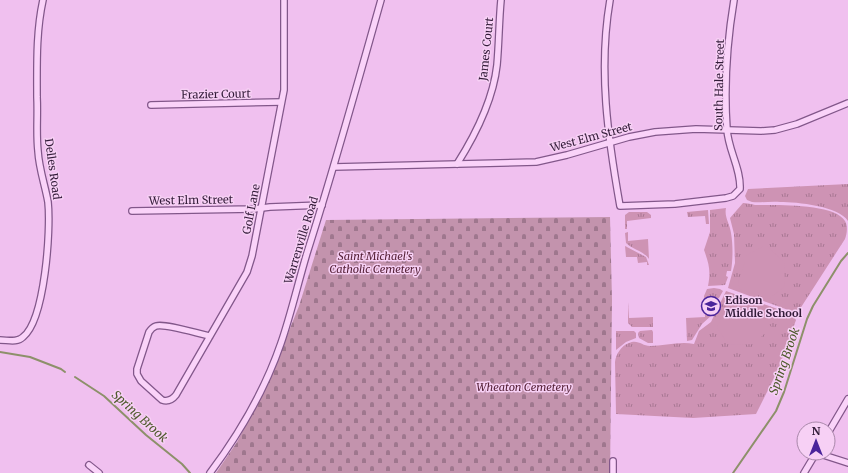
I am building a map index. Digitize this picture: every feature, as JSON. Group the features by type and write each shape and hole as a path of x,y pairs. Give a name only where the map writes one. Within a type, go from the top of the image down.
{"street":[{"name":"Delles Road","path":"0,340 16,341 28,333 39,301 44,278 48,244 48,203 38,151 37,43 43,0"},
{"name":"Golf Lane","path":"210,336 161,325 152,328 149,332 136,374 141,381 162,400 169,400 176,395 247,272 252,256 262,208 284,80 284,0"},
{"name":"Warrenville Road","path":"210,473 241,427 263,386 286,327 334,168 381,0"},
{"name":"James Court","path":"457,164 483,118 494,80 497,65 501,0"},
{"path":"609,142 604,71 606,28 610,0"},
{"name":"South Hale Street","path":"609,142 620,206 675,204 733,196 740,189 740,183 729,146 727,129 727,60 734,0"},
{"name":"Frazier Court","path":"151,106 281,102"},
{"name":"West Elm Street","path":"334,168 536,162 567,155 641,134 668,130 727,129 761,131 787,127 848,103"},
{"name":"West Elm Street","path":"132,211 322,205"},
{"path":"835,421 848,399"},
{"path":"836,459 848,463"},
{"path":"613,461 613,473"},
{"path":"804,473 812,461"},
{"path":"89,465 99,473"}],"green space":[{"path":"848,184 848,221 843,216 827,208 787,202 752,202 747,200 745,196 748,189"},
{"path":"743,203 817,208 839,215 845,221 847,230 845,239 798,312 791,311 728,288 735,263 734,234 730,218"},
{"path":"726,208 732,242 731,271 727,271 726,276 728,277 725,285 708,286 709,268 704,250 710,232 710,210"},
{"path":"708,210 709,224 706,224 705,216 688,217 687,212"},
{"path":"629,212 647,212 651,215 651,218 627,221 627,229 625,229 625,215"},
{"name":"Wheaton Cemetery","path":"610,217 612,300 610,473 216,473 237,442 270,378 299,306 326,220"},
{"path":"628,232 628,241 648,239 649,259 647,256 626,243 625,233"},
{"path":"766,245 784,262 785,286 769,299 740,289 738,283 747,255"},
{"path":"625,246 646,257 649,265 647,265 647,262 638,263 637,257 626,257"},
{"path":"714,288 723,291 719,298 717,298 716,301 718,302 712,315 702,324 692,340 687,341 686,318 705,317 704,296 707,289"},
{"path":"726,291 792,314 796,320 778,370 756,414 693,418 616,414 615,362 616,356 621,348 632,342 637,342 647,346 683,343 694,344 699,331 711,322"},
{"path":"733,298 761,308 771,327 754,344 729,345 717,328 728,301"},
{"path":"628,302 629,318 653,317 653,327 632,327 628,323"},
{"path":"652,330 653,343 648,343 639,338 638,333 640,331"},
{"path":"616,331 634,331 636,333 636,338 626,342 616,350"}],"waterway":[{"name":"Spring Brook","path":"733,473 776,411 784,392 807,319 813,306 841,261 848,253"},
{"name":"Spring Brook","path":"0,352 30,357 65,372"},
{"name":"Spring Brook","path":"75,377 104,396 146,435 182,464 190,473"}],"place":[{"name":"Edison Middle School","path":"711,306"}],"park label":[{"name":"Saint Michael's Catholic Cemetery","path":"375,262"}]}
